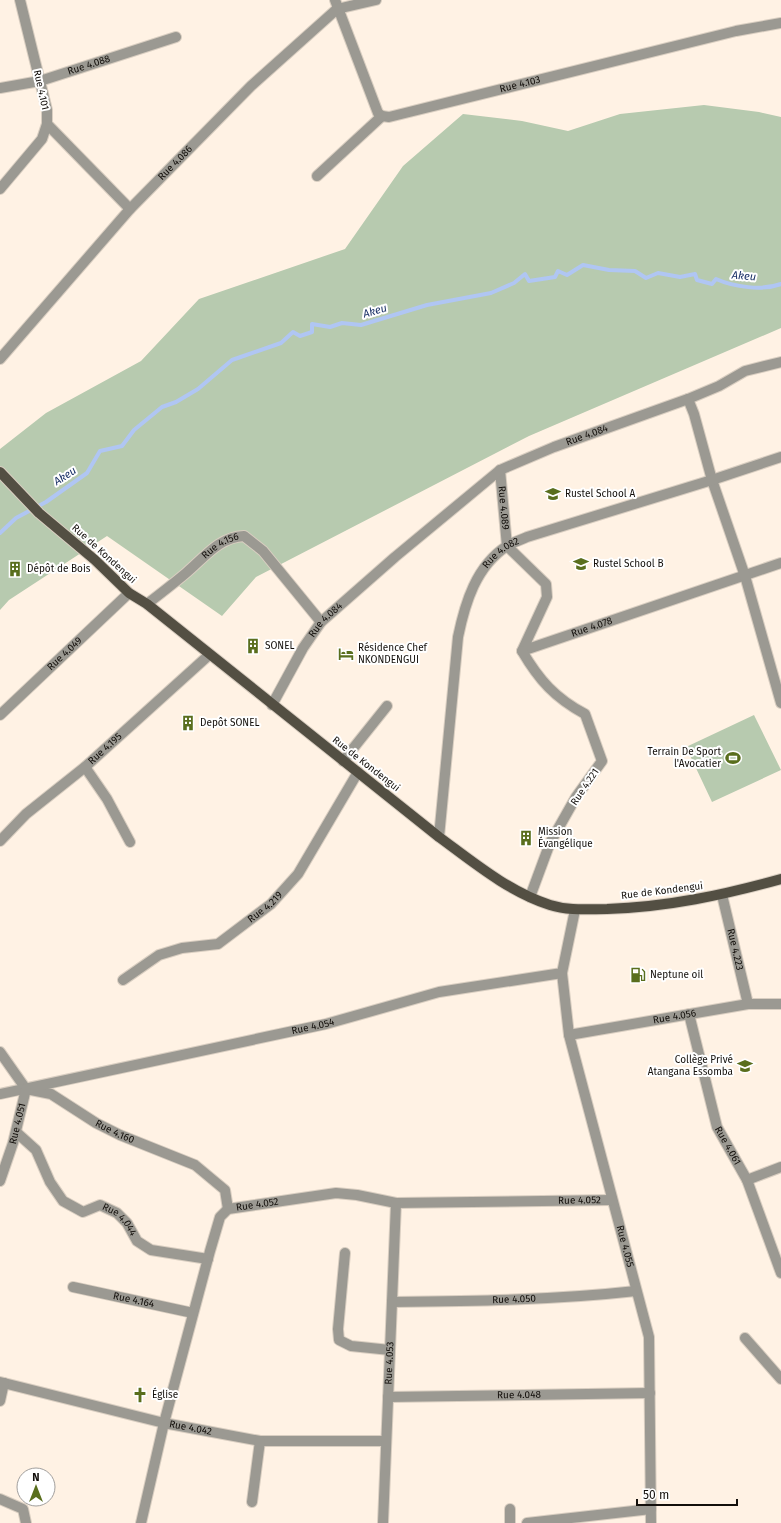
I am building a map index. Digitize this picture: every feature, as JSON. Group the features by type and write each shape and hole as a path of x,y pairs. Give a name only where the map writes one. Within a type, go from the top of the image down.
{"main road":[{"name":"Rue de Kondengui","path":"0,472 39,513 95,560 129,593 147,604 439,837 474,863 530,897 551,905 575,910 639,908 722,895 781,879"}],"street":[{"name":"Rue 4.101","path":"0,189 42,139 47,124 47,110 20,0"},
{"name":"Rue 4.086","path":"0,359 130,209 251,86 336,5 376,0"},
{"path":"317,176 382,116 378,113 336,5"},
{"name":"Rue 4.103","path":"382,116 389,117 736,31 781,23"},
{"name":"Rue 4.088","path":"0,88 40,81 176,37"},
{"path":"47,124 130,209"},
{"name":"Rue 4.084","path":"272,705 303,648 321,622 395,557 500,470 554,448 688,399 720,386 745,371 781,362"},
{"path":"688,399 694,414 712,480 777,675 781,704"},
{"name":"Rue 4.082","path":"439,837 458,637 464,608 478,576 491,560 507,546 527,537 712,480 781,457"},
{"name":"Rue 4.089","path":"500,470 507,546"},
{"name":"Rue 4.156","path":"147,604 186,573 214,547 234,536 244,536 263,551 321,622"},
{"path":"507,546 546,584 547,597 522,651"},
{"name":"Rue 4.078","path":"522,651 626,614 781,563"},
{"name":"Rue 4.049","path":"0,715 129,593"},
{"name":"Rue 4.221","path":"522,651 536,675 566,704 585,714 602,761 576,797 550,843 530,897"},
{"name":"Rue 4.195","path":"0,841 26,814 85,768 209,655"},
{"path":"343,761 387,706"},
{"path":"85,768 107,798 130,842"},
{"name":"Rue 4.219","path":"123,980 159,955 182,948 218,944 271,904 298,874 358,772"},
{"name":"Rue 4.223","path":"722,895 748,1004"},
{"path":"562,974 575,910"},
{"name":"Rue 4.055","path":"562,974 569,1035 649,1337 651,1523"},
{"name":"Rue 4.054","path":"0,1094 326,1024 439,992 562,974"},
{"name":"Rue 4.056","path":"569,1035 748,1004 781,1004"},
{"name":"Rue 4.061","path":"689,1014 717,1127 747,1180 781,1273"},
{"path":"0,1052 26,1089"},
{"name":"Rue 4.051","path":"0,1180 16,1132 26,1089"},
{"name":"Rue 4.160","path":"26,1089 51,1094 96,1123 120,1135 195,1165 225,1190 228,1208"},
{"name":"Rue 4.044","path":"16,1132 36,1150 50,1182 63,1201 83,1212 100,1205 117,1213 127,1223 137,1241 151,1250 208,1259"},
{"path":"747,1180 781,1167"},
{"name":"Rue 4.052","path":"141,1523 164,1423 193,1313 220,1216 228,1208 336,1193 357,1195 396,1203 612,1200"},
{"name":"Rue 4.053","path":"383,1523 396,1203"},
{"path":"345,1253 338,1329 339,1340 351,1346 390,1350"},
{"name":"Rue 4.164","path":"73,1288 193,1313"},
{"name":"Rue 4.050","path":"392,1302 516,1301 582,1297 636,1291"},
{"path":"745,1338 781,1379"},
{"path":"0,1401 2,1382"},
{"name":"Rue 4.042","path":"2,1382 164,1423 260,1441 386,1441"},
{"name":"Rue 4.048","path":"388,1397 650,1393"},
{"path":"252,1502 260,1441"},
{"path":"0,1499 23,1509 26,1523"},
{"path":"510,1509 510,1523"},
{"path":"527,1523 651,1509"}],"green space":[{"path":"704,105 759,112 781,117 781,328 529,436 256,577 222,616 107,536 9,600 0,610 0,449 46,413 141,361 199,299 345,249 403,166 463,114 522,121 568,131 620,114"},
{"name":"Terrain De Sport l'Avocatier","path":"754,715 781,770 712,802 686,747"}],"waterway":[{"name":"Akeu","path":"0,533 16,518 46,502 87,473 100,451 122,446 134,430 162,407 176,402 198,389 232,360 281,343 293,332 300,336 312,332 312,324 330,327 342,323 361,325 427,305 491,293 514,283 525,274 529,281 555,277 558,271 567,275 583,265 609,270 635,271 646,278 658,273 680,277 695,274 697,280 712,284 716,279 739,286 757,288 781,284"}],"place":[{"name":"Rustel School A","path":"553,494"},
{"name":"Rustel School B","path":"581,564"},
{"name":"Dépôt de Bois","path":"15,569"},
{"name":"SONEL","path":"253,646"},
{"name":"Résidence Chef NKONDENGUI","path":"346,654"},
{"name":"Depôt SONEL","path":"188,723"},
{"name":"Terrain De Sport l'Avocatier","path":"733,758"},
{"name":"Mission Évangélique","path":"526,838"},
{"name":"Neptune oil","path":"638,975"},
{"name":"Collège Privé Atangana Essomba","path":"745,1066"},
{"name":"Église","path":"140,1395"}]}
